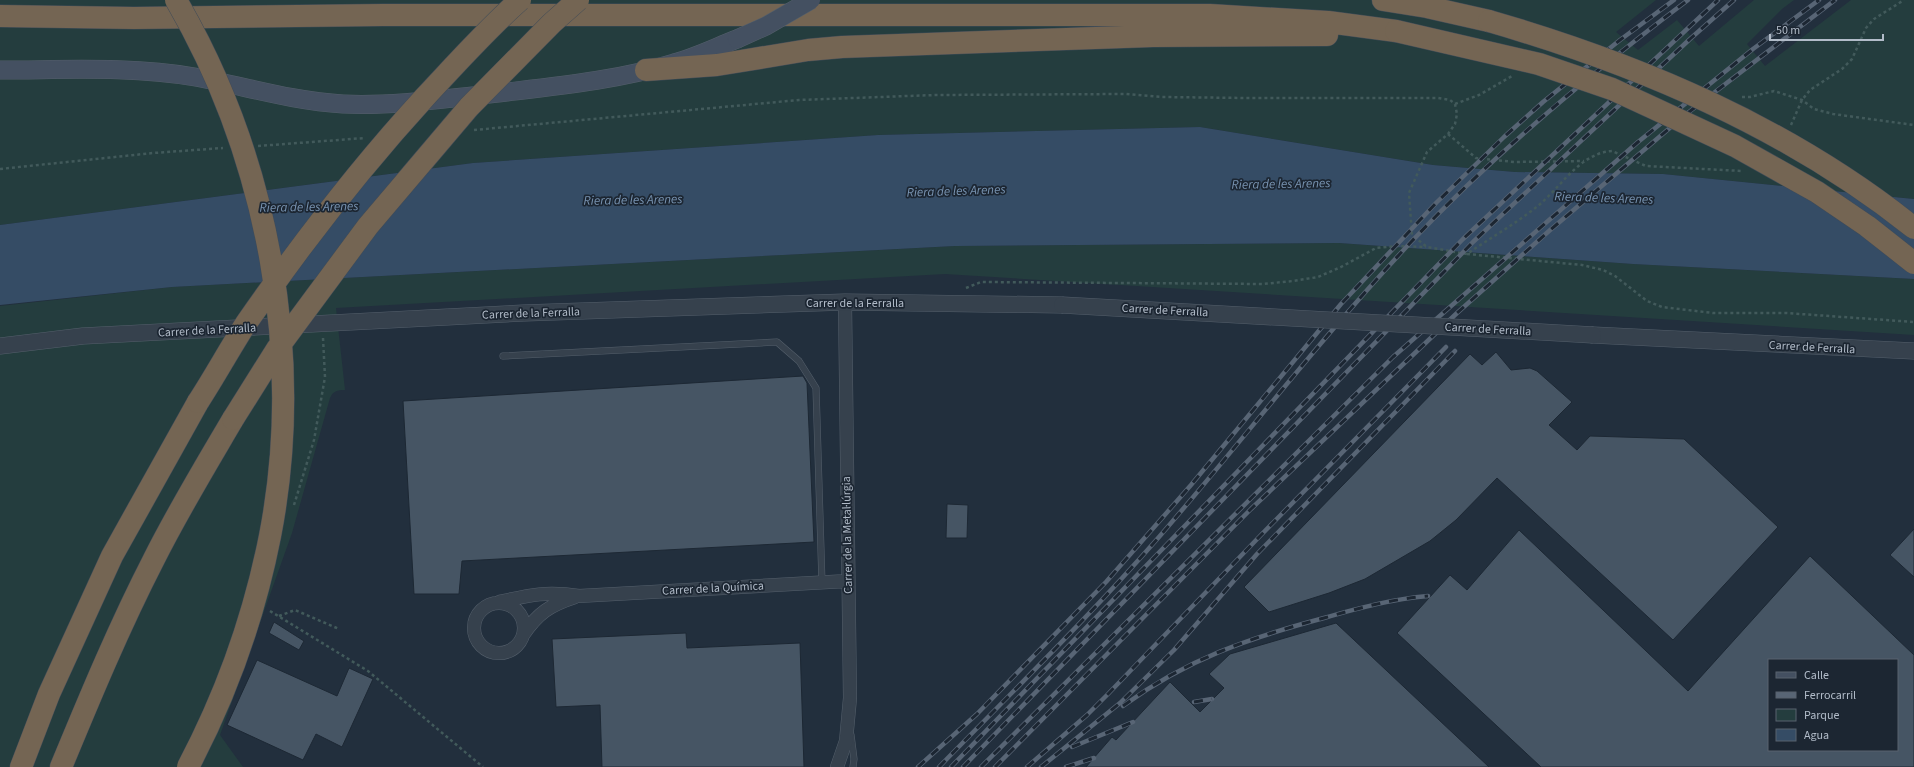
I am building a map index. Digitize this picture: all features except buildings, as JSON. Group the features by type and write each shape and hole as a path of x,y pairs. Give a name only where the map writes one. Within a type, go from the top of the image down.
{"highway":[{"path":"176,0 189,23 229,109 257,198 274,278 279,319 282,389 276,499 262,570 230,674 216,709 188,767"},
{"path":"21,767 50,694 112,556 198,402 246,324 300,248 348,186 449,71 501,17 520,0"},
{"path":"61,767 96,684 154,559 233,419 277,349 368,226 469,107 552,23 578,0"},
{"path":"1383,0 1472,16 1517,29 1625,66 1672,85 1754,123 1798,149 1896,214 1914,228"},
{"path":"0,16 134,18 376,15 1210,15 1327,28 1396,31 1539,64 1612,89 1735,146 1817,192 1868,226 1914,263"},
{"path":"646,70 717,65 808,50 842,47 1327,28"}],"main road":[{"path":"0,71 95,68 143,71 194,77 303,100 343,104 455,98 577,84 646,70 683,60 766,26 811,0"}],"street":[{"name":"Carrer de la Ferralla","path":"0,346 83,336 524,313 845,302 1062,304"},
{"name":"Carrer de la Metal·lúrgia","path":"837,767 846,741 849,722 845,302"},
{"name":"Carrer de Ferralla","path":"1062,304 1914,352"},
{"name":"Carrer de la Química","path":"499,602 540,593 557,593 579,596 847,581"},
{"name":"Carrer de la Química","path":"523,636 531,623 549,607 579,596"},
{"path":"490,603 507,603 519,613 523,620 523,636 519,643 505,653 488,651 478,642 473,631 477,614 490,603"}],"lane":[{"path":"503,356 777,342 798,361 816,388 822,582"},
{"path":"849,722 854,759 853,767"}],"path":[{"path":"1790,127 1802,100 1810,90 1842,69 1852,58 1866,28 1874,19 1904,0"},
{"path":"478,130 799,100 935,95 1126,94 1162,97 1438,98 1450,100 1455,104 1457,114 1455,124 1448,134 1427,152 1409,193 1412,235 1427,247"},
{"path":"1802,100 1814,109 1833,114 1914,125"},
{"path":"1448,134 1476,158 1514,162 1585,161"},
{"path":"258,146 369,138"},
{"path":"0,169 153,153 227,148"},
{"path":"1467,254 1539,205 1585,161 1599,154 1612,151 1646,166 1747,171"},
{"path":"962,304 965,289 981,282 1263,284 1293,281 1318,277 1341,268 1376,248 1397,246 1427,247 1467,254 1582,265 1603,270 1615,276 1648,301 1662,307 1713,312 1786,313 1914,322"},
{"path":"292,513 314,440 324,384 322,324"},
{"path":"267,609 368,671 483,767"},
{"path":"278,616 294,610 339,629"}],"green space":[{"path":"0,0 1656,0 1616,32 1638,50 1677,20 1699,46 1754,0 1794,0 1782,9 1747,44 1765,66 1851,0 1914,0 1914,199 1663,174 1515,172 1433,165 1200,127 878,135 473,163 0,225"},
{"path":"1339,243 1633,264 1914,279 1914,335 945,274 336,308 345,390 336,391 330,398 292,533 220,735 243,767 0,767 0,306 172,287 955,246"}],"water":[{"name":"Riera de les Arenes","path":"1200,127 1433,165 1515,172 1663,174 1914,199 1914,279 1633,264 1339,243 955,246 172,287 0,305 0,225 473,163 878,135"}],"railway":[{"path":"918,767 977,714 1106,582 1191,485 1341,304 1437,202 1504,137 1543,102 1620,40 1674,0"},
{"path":"939,767 1106,596 1191,500 1347,313 1444,208 1510,145 1580,85 1688,0"},
{"path":"951,767 1463,239 1718,0"},
{"path":"963,767 1473,242 1690,39 1734,0"},
{"path":"981,767 1393,357 1638,142 1753,49 1819,0"},
{"path":"995,767 1251,509 1457,313 1549,231 1685,115 1835,0"},
{"path":"1027,767 1087,715 1108,694 1261,535 1446,347"},
{"path":"1041,767 1120,703 1174,650 1257,554 1455,351"},
{"path":"1123,706 1171,675 1244,642 1363,607 1401,599 1428,596"},
{"path":"1194,702 1212,699"},
{"path":"1072,747 1133,722"},
{"path":"1066,767 1094,758"}]}
